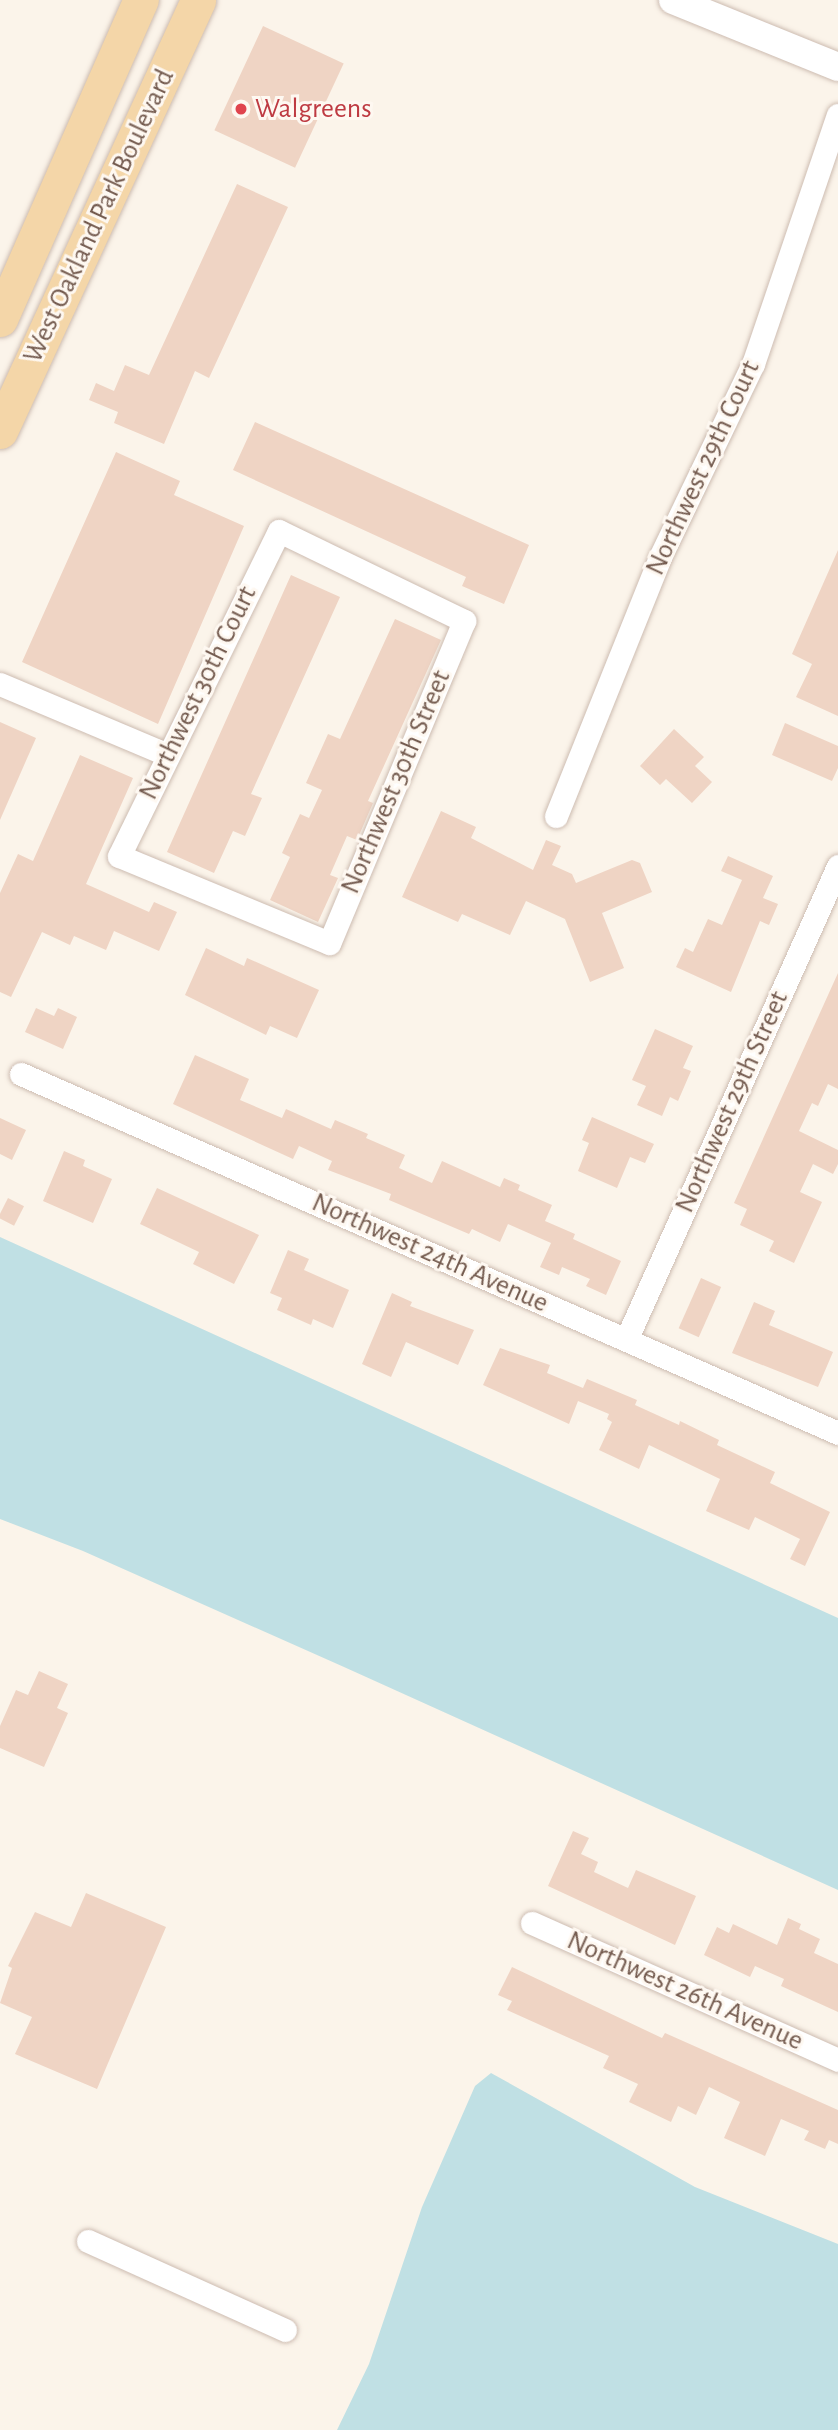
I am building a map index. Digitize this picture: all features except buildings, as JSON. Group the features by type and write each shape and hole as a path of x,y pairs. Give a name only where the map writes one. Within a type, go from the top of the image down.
{"main road":[{"name":"West Oakland Park Boulevard","path":"0,319 141,0"},
{"name":"West Oakland Park Boulevard","path":"0,431 48,321 198,0"},
{"path":"48,211 56,253 48,321"}],"street":[{"path":"673,0 838,67"},
{"name":"Northwest 29th Court","path":"556,816 660,557 753,364 838,115"},
{"name":"Northwest 30th Street","path":"120,856 329,943 464,621 279,531"},
{"name":"Northwest 30th Court","path":"120,856 166,754 279,531"},
{"path":"0,684 166,754"},
{"name":"Northwest 29th Street","path":"627,1338 838,866"},
{"name":"Northwest 24th Avenue","path":"21,1074 838,1433"},
{"name":"Northwest 26th Avenue","path":"532,1923 838,2060"},
{"path":"88,2241 285,2330"}],"water":[{"path":"0,1237 838,1618 838,1890 83,1551 0,1519"},
{"path":"491,2073 695,2187 838,2244 838,2430 337,2430 369,2364 422,2207 475,2086"}],"place":[{"name":"Walgreens","path":"241,109"}]}
